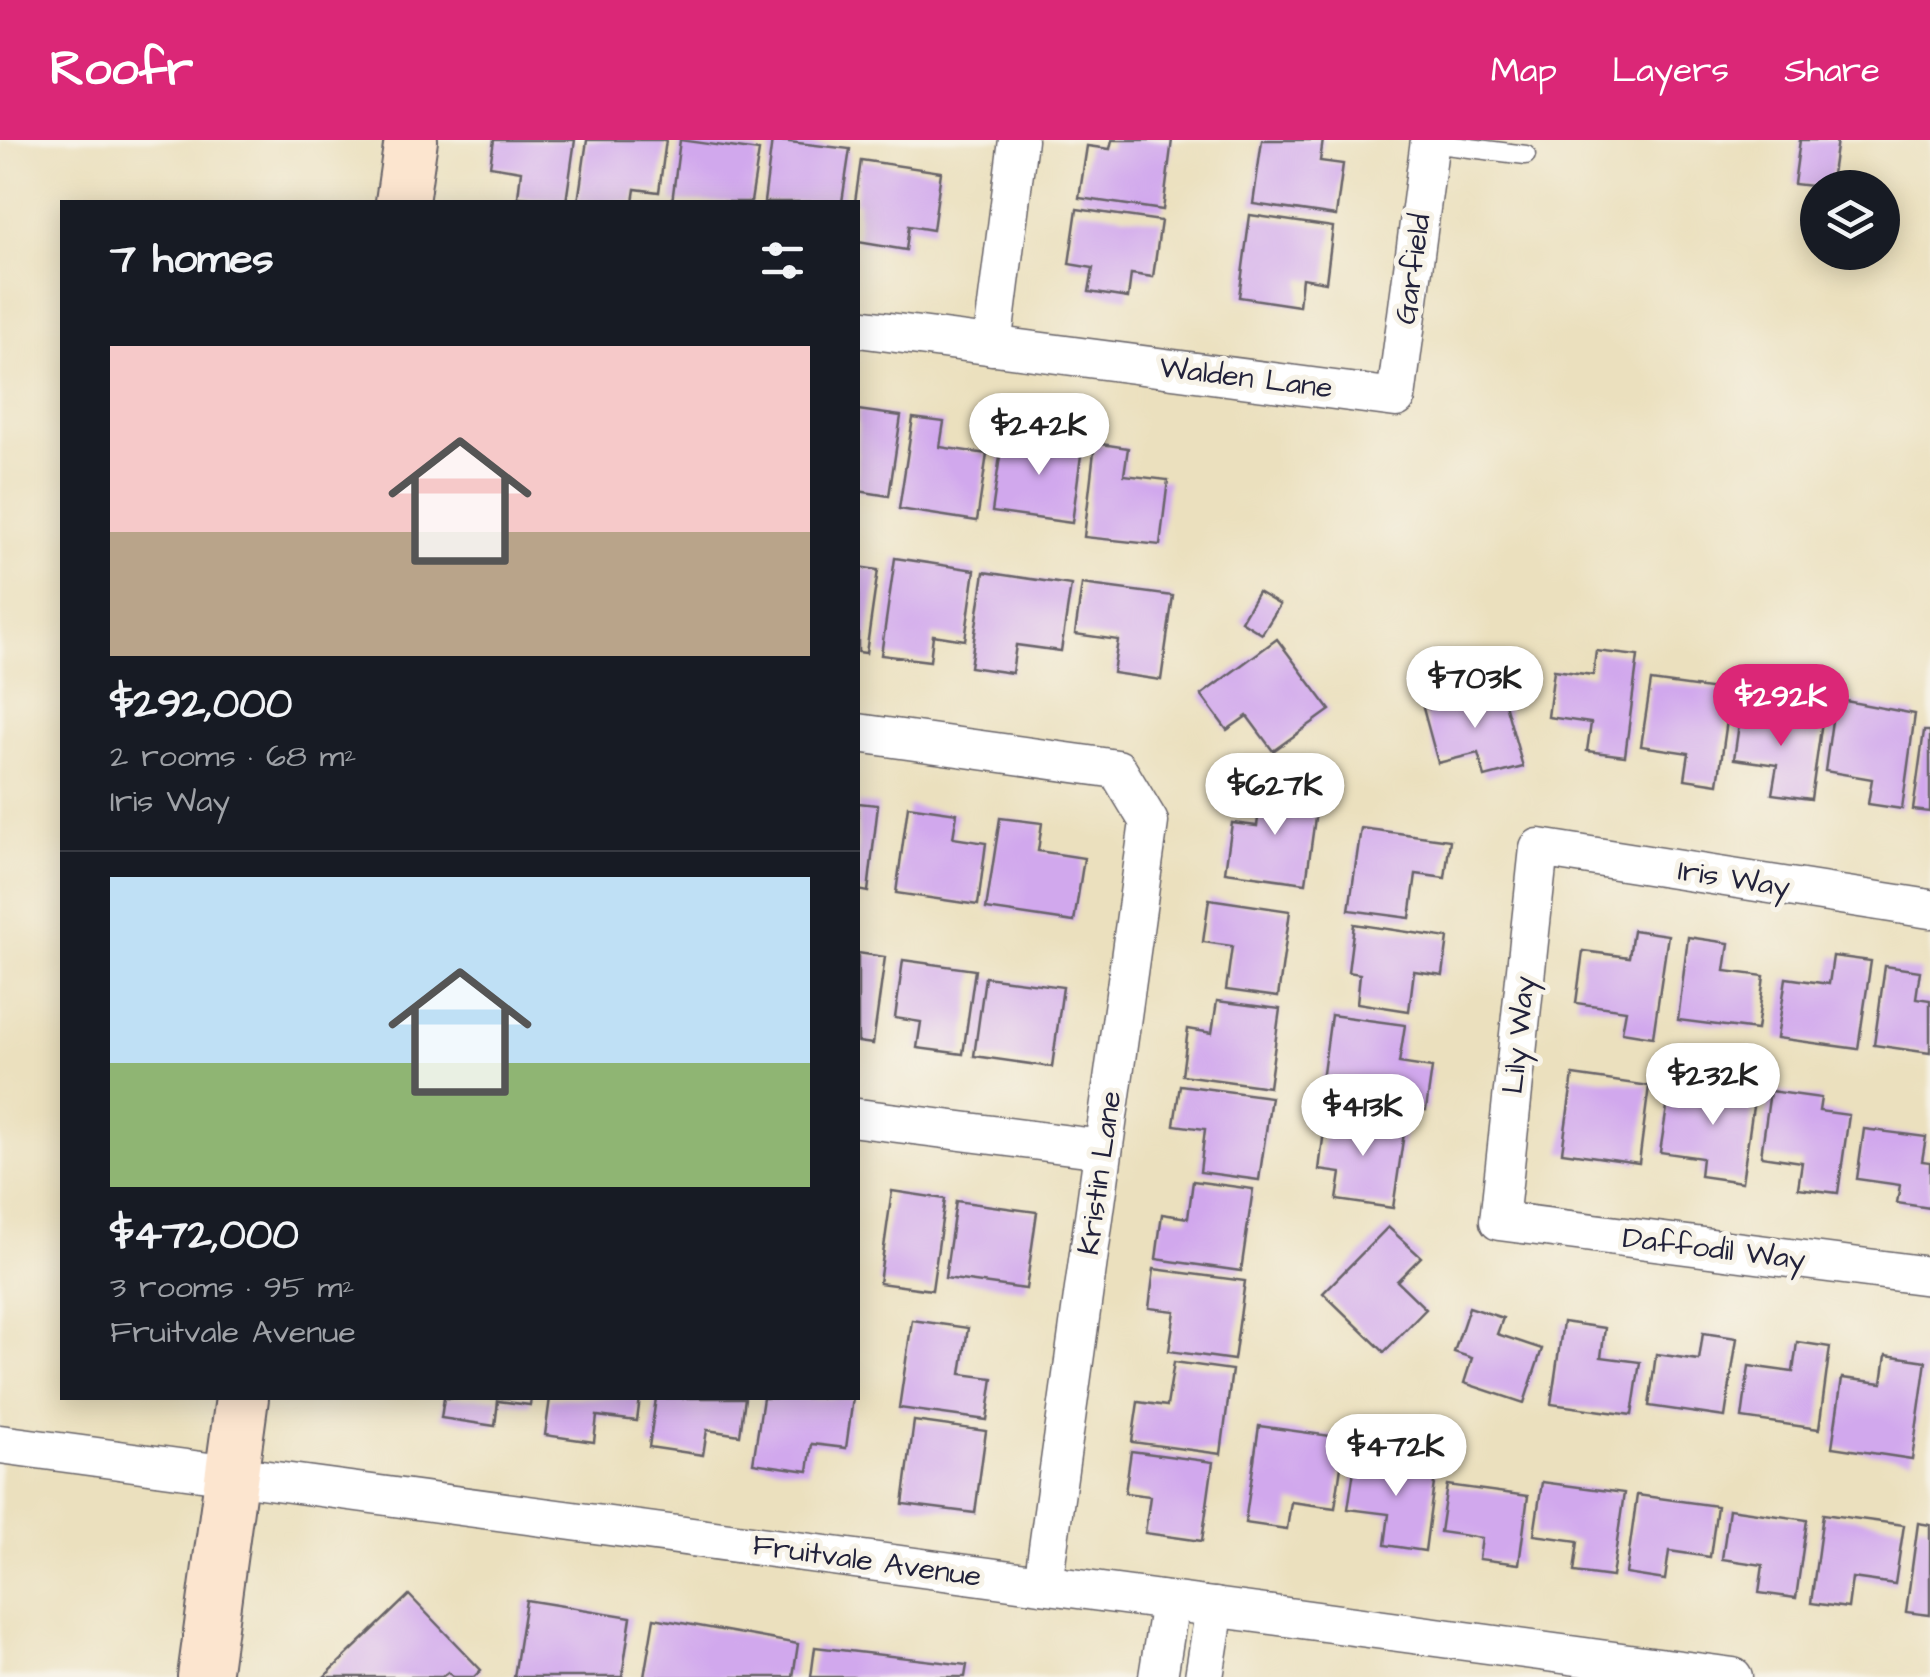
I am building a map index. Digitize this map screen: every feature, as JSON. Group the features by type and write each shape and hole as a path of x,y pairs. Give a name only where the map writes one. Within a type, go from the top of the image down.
{"street":[{"path":"402,200 410,140"},
{"path":"992,346 1018,140"},
{"name":"Garfield","path":"1396,398 1430,141"},
{"name":"Walden Lane","path":"860,328 1396,398"},
{"name":"Kristin Lane","path":"860,733 1117,769 1149,822 1043,1584"},
{"name":"Iris Way","path":"1539,848 1930,909"},
{"name":"Lily Way","path":"1499,1222 1539,848"},
{"path":"860,1118 1103,1149"},
{"name":"Daffodil Way","path":"1499,1222 1930,1276"},
{"path":"204,1677 242,1400"},
{"name":"Fruitvale Avenue","path":"0,1444 1733,1677"},
{"path":"1158,1677 1170,1602"},
{"path":"1204,1677 1215,1608"}],"lane":[{"path":"1430,141 1526,155"}],"building":[{"path":"494,140 575,140 566,200 518,197 521,171 490,166"},
{"path":"587,140 666,140 659,192 635,189 633,200 578,200"},
{"path":"680,140 759,151 751,200 672,200"},
{"path":"772,140 850,149 842,200 764,200"},
{"path":"1112,140 1172,140 1163,210 1079,198 1087,146 1110,149"},
{"path":"1262,140 1323,140 1320,161 1343,164 1336,216 1253,204"},
{"path":"1800,140 1837,140 1833,170 1800,170 1800,185 1794,184"},
{"path":"861,160 941,172 933,230 909,226 906,250 860,242 860,200 855,200"},
{"path":"1077,209 1161,221 1153,277 1131,274 1128,298 1089,292 1093,268 1069,264"},
{"path":"1250,215 1333,227 1326,282 1302,278 1299,306 1239,297"},
{"path":"860,410 901,416 889,496 860,491"},
{"path":"913,418 944,422 940,447 987,454 977,521 899,509"},
{"path":"1029,433 1083,440 1072,523 992,512 1002,442 1027,446"},
{"path":"1095,443 1128,448 1124,475 1168,480 1160,545 1084,537"},
{"path":"895,558 975,570 965,640 933,635 930,661 881,655"},
{"path":"860,567 878,570 866,653 860,652"},
{"path":"984,572 1071,585 1061,651 1016,645 1012,673 970,667"},
{"path":"1082,584 1173,596 1161,680 1113,673 1118,640 1075,634"},
{"path":"1258,592 1280,605 1262,634 1241,621"},
{"path":"1277,639 1330,710 1273,751 1247,716 1227,730 1201,695"},
{"path":"1596,651 1638,656 1625,756 1587,751 1591,723 1548,717 1554,670 1593,675"},
{"path":"1651,681 1731,692 1718,784 1685,779 1689,753 1641,746"},
{"path":"1500,686 1523,767 1485,777 1478,753 1438,763 1423,708"},
{"path":"1835,699 1915,714 1902,809 1868,804 1872,779 1825,771"},
{"path":"1741,710 1822,721 1811,799 1772,794 1777,765 1734,759"},
{"path":"1924,731 1930,731 1930,812 1913,810"},
{"path":"1262,788 1318,796 1306,883 1225,872 1232,823 1257,826"},
{"path":"860,803 878,805 868,892 860,890"},
{"path":"908,806 957,813 953,838 986,843 978,905 896,893"},
{"path":"1000,818 1042,823 1038,851 1084,858 1074,922 986,909"},
{"path":"1361,828 1450,840 1445,878 1416,874 1410,918 1349,910"},
{"path":"1209,899 1290,911 1278,997 1226,990 1232,946 1203,942"},
{"path":"1354,924 1448,938 1443,975 1414,971 1409,1011 1357,1003 1360,974 1348,972"},
{"path":"1633,930 1668,935 1653,1037 1622,1032 1626,1010 1576,1003 1583,951 1629,957"},
{"path":"1688,937 1729,943 1725,971 1764,976 1757,1030 1678,1020"},
{"path":"860,953 885,957 873,1044 860,1042"},
{"path":"1833,956 1871,961 1858,1049 1777,1038 1786,978 1829,984"},
{"path":"903,960 975,970 963,1054 917,1048 921,1022 895,1018"},
{"path":"1885,966 1920,971 1916,998 1930,1000 1930,1053 1874,1045"},
{"path":"985,977 1063,987 1052,1067 974,1056"},
{"path":"1217,1001 1280,1009 1269,1087 1182,1075 1188,1029 1212,1033"},
{"path":"1331,1015 1405,1025 1399,1063 1432,1068 1426,1110 1320,1095"},
{"path":"1573,1075 1649,1086 1639,1163 1562,1152"},
{"path":"1699,1078 1756,1086 1742,1182 1700,1176 1702,1158 1660,1152 1668,1101 1695,1105"},
{"path":"1180,1085 1271,1097 1259,1180 1200,1172 1205,1129 1174,1125"},
{"path":"1770,1091 1821,1098 1819,1111 1849,1115 1838,1193 1798,1188 1802,1162 1761,1156"},
{"path":"1326,1115 1405,1126 1393,1208 1337,1200 1341,1173 1319,1170"},
{"path":"1864,1129 1926,1137 1922,1161 1930,1162 1930,1208 1897,1203 1900,1185 1857,1179"},
{"path":"1193,1181 1253,1189 1241,1271 1156,1259 1162,1214 1188,1218"},
{"path":"892,1191 945,1199 932,1290 879,1283"},
{"path":"956,1201 1037,1212 1026,1289 945,1278"},
{"path":"1388,1227 1421,1257 1397,1281 1426,1309 1384,1352 1323,1293"},
{"path":"1154,1269 1245,1281 1234,1360 1169,1351 1175,1311 1149,1308"},
{"path":"1469,1307 1503,1318 1497,1334 1542,1349 1524,1403 1464,1383 1472,1358 1454,1352"},
{"path":"912,1320 968,1328 961,1374 993,1378 987,1420 899,1408"},
{"path":"1563,1322 1605,1328 1601,1357 1640,1362 1632,1415 1551,1404"},
{"path":"1703,1333 1737,1338 1725,1417 1649,1406 1656,1354 1699,1360"},
{"path":"1797,1342 1830,1347 1819,1429 1742,1418 1749,1366 1793,1372"},
{"path":"1886,1355 1926,1361 1912,1459 1832,1447 1842,1378 1882,1383"},
{"path":"1174,1362 1232,1370 1221,1454 1132,1442 1138,1402 1167,1406"},
{"path":"444,1400 531,1400 530,1405 498,1401 495,1426 441,1418"},
{"path":"550,1400 640,1400 637,1421 597,1416 594,1442 545,1435"},
{"path":"656,1400 745,1400 740,1435 707,1430 703,1455 649,1447"},
{"path":"763,1400 853,1400 846,1448 812,1444 808,1471 753,1463"},
{"path":"914,1421 986,1431 975,1513 903,1504"},
{"path":"1259,1426 1345,1438 1335,1508 1291,1502 1287,1529 1245,1523"},
{"path":"1131,1451 1213,1462 1202,1541 1145,1533 1150,1496 1125,1493"},
{"path":"1356,1457 1436,1468 1425,1551 1385,1545 1389,1514 1348,1509"},
{"path":"1542,1482 1624,1493 1612,1577 1574,1572 1578,1541 1534,1535"},
{"path":"1447,1485 1528,1496 1519,1564 1479,1559 1482,1538 1440,1532"},
{"path":"1637,1495 1717,1506 1710,1557 1669,1551 1665,1580 1626,1574"},
{"path":"1729,1509 1807,1520 1796,1598 1759,1593 1763,1565 1722,1559"},
{"path":"1823,1514 1904,1525 1895,1584 1852,1578 1848,1608 1811,1603"},
{"path":"1918,1523 1930,1525 1930,1615 1906,1612"},
{"path":"409,1595 481,1670 474,1677 453,1677 448,1672 442,1677 324,1677"},
{"path":"526,1600 631,1617 622,1677 514,1677"},
{"path":"654,1618 798,1644 793,1677 644,1677"},
{"path":"815,1647 967,1665 965,1677 811,1677"}]}
